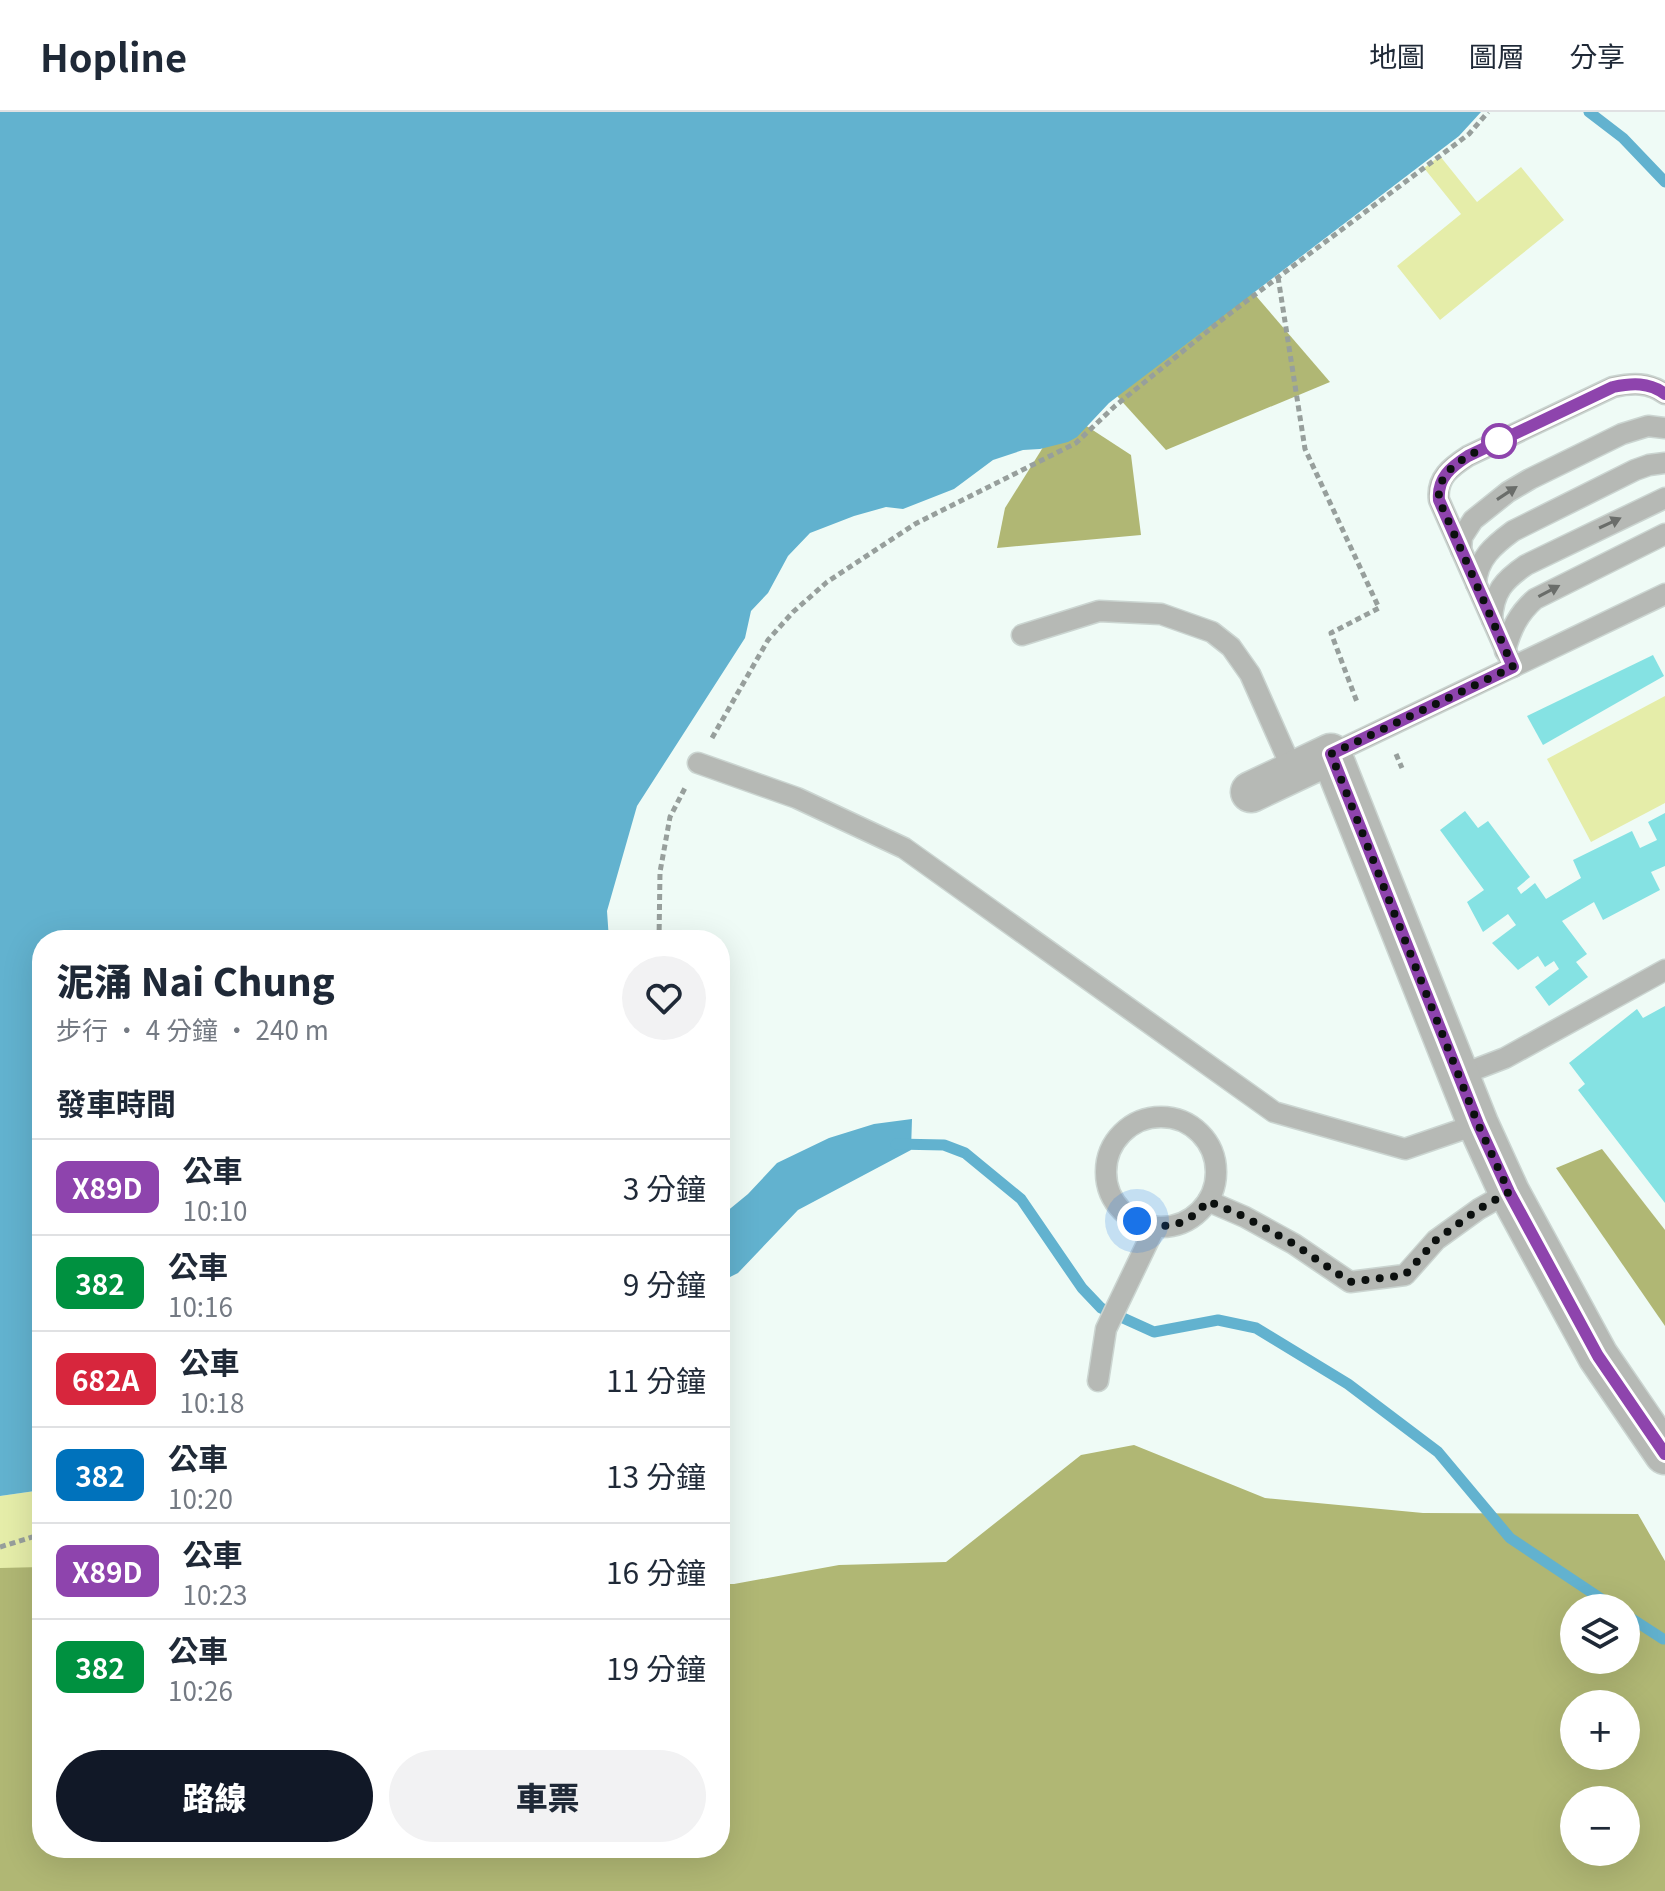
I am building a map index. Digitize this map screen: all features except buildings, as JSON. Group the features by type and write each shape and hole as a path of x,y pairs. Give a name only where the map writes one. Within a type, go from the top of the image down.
{"street":[{"path":"1251,792 1331,754 1458,1076 1509,1192 1598,1356 1665,1454"}],"lane":[{"path":"1509,659 1439,500 1442,479 1456,464 1613,387 1634,383 1654,387 1665,394"},
{"path":"1461,550 1462,537 1473,520 1508,492 1622,434 1648,426 1665,428"},
{"path":"1476,584 1477,574 1486,556 1513,531 1635,470 1665,463"},
{"path":"1492,620 1496,594 1526,565 1665,498"},
{"path":"1509,659 1516,620 1535,599 1665,534"},
{"path":"1331,754 1509,659 1665,594"},
{"path":"1022,635 1099,611 1161,614 1212,632 1231,647 1250,674 1293,771"},
{"path":"698,763 797,798 904,848 1274,1112 1405,1149 1478,1124"},
{"path":"1458,1076 1505,1058 1665,970"},
{"path":"1164,1116 1183,1121 1198,1131 1210,1146 1216,1164 1215,1183 1208,1201 1185,1222 1155,1227 1137,1221 1122,1211 1111,1194 1106,1176 1108,1158 1115,1140 1145,1118 1164,1116"},
{"path":"1208,1201 1294,1244 1350,1282 1405,1275 1436,1240 1509,1192"},
{"path":"1098,1381 1106,1329 1155,1227"}],"path":[{"path":"659,930 660,872 670,817 768,640 793,612 827,582 915,524 1076,443 1115,406 1278,277 1469,134 1488,112"},
{"path":"1278,277 1305,449 1379,608 1331,633 1357,702"},
{"path":"0,1547 32,1537"}],"green space":[{"path":"1440,156 1477,202 1521,167 1564,220 1440,320 1397,266 1461,214 1424,168"},
{"path":"1238,275 1330,382 1166,450 1117,396"},
{"path":"1065,412 1131,455 1141,535 997,548 1005,508"},
{"path":"1665,696 1665,803 1591,842 1547,759"},
{"path":"1602,1149 1665,1230 1665,1326 1556,1168"},
{"path":"1134,1445 1265,1498 1423,1513 1638,1514 1665,1561 1665,1891 0,1891 0,1568 32,1567 32,1858 730,1858 730,1584 839,1565 946,1562 1081,1455"},
{"path":"32,1491 32,1781 0,1891 0,1496"}],"water":[{"path":"0,112 1481,112 1459,136 1109,403 1077,437 1068,442 1023,450 993,460 954,489 903,509 886,507 810,533 788,556 768,593 751,611 745,638 637,806 607,911 608,930 32,930 32,1491 0,1496"},
{"path":"912,1119 911,1150 798,1210 738,1273 730,1277 730,1209 777,1163 829,1138 874,1124"}],"waterway":[{"path":"1589,112 1623,138 1665,182"},
{"path":"896,1144 944,1145 965,1153 1021,1199 1082,1288 1101,1308 1154,1332 1218,1320 1256,1328 1348,1384 1438,1452 1510,1538 1594,1594"},
{"path":"1640,1624 1663,1639"}],"bus line":[{"name":"X89D","path":"1665,394 1654,387 1634,383 1613,387 1468,456 1447,472 1439,487 1439,500 1513,667 1331,754 1478,1124 1509,1192 1598,1356 1665,1454"}],"route":[{"path":"1137,1221 1155,1227 1185,1222 1208,1201 1294,1244 1350,1282 1405,1275 1436,1240 1509,1192 1478,1124 1331,754 1513,667 1439,500 1439,487 1447,472 1468,456 1499,441"}]}
